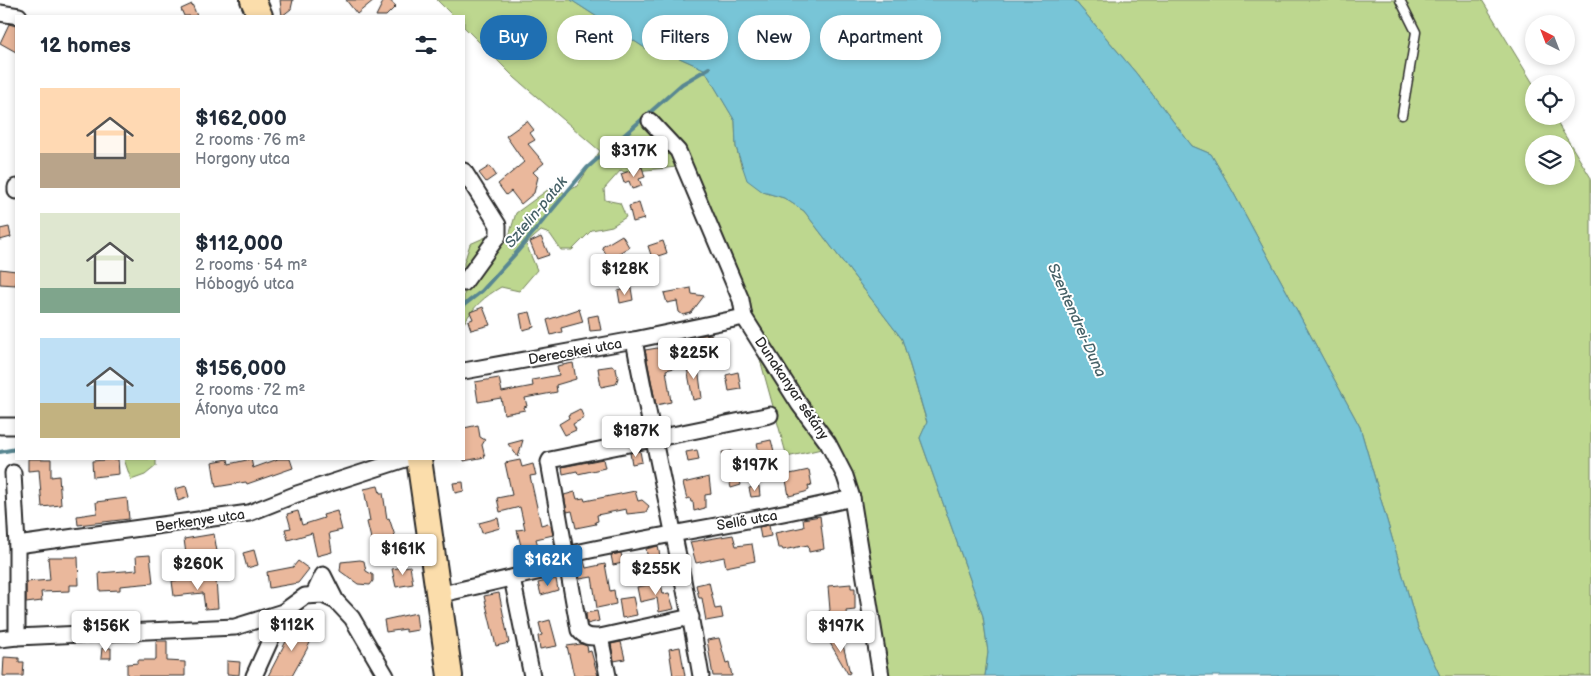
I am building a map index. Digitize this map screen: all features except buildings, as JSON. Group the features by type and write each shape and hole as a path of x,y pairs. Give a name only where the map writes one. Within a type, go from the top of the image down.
{"main road":[{"path":"253,0 260,15"},
{"path":"419,460 450,676"}],"street":[{"path":"0,12 15,15"},
{"name":"Dunakanyar sétány","path":"650,121 678,151 741,300 744,317 799,404 828,443 845,476 852,498 881,676"},
{"path":"465,172 494,215 498,236 465,282"},
{"name":"Derecskei utca","path":"465,371 634,340 744,317"},
{"path":"634,340 652,438 691,617 701,676"},
{"path":"691,617 600,637 588,637 579,630 550,460 770,414"},
{"path":"0,426 15,426"},
{"name":"Berkenye utca","path":"17,545 248,513 297,494 402,460"},
{"path":"13,473 17,545 17,637"},
{"name":"Sellő utca","path":"567,565 576,553 672,533 795,511 852,498"},
{"path":"438,595 567,565"},
{"path":"512,578 532,676"},
{"path":"0,639 235,627 283,612 297,600 314,594 324,595 336,601 352,618 386,676"},
{"path":"254,676 283,612"},
{"path":"600,637 608,676"}],"lane":[{"path":"1400,0 1416,32 1402,115"}],"green space":[{"path":"437,0 571,0 594,15 557,15 557,60 632,60 632,40 642,46 642,60 684,60 704,69 735,121 736,147 741,165 763,192 784,198 804,211 902,339 927,423 920,438 983,616 988,652 985,676 882,676 836,457 830,447 787,457 750,323 688,166 624,172 621,170 604,189 605,200 620,203 626,217 612,226 592,230 572,250 561,250 550,234 541,231 526,244 537,270 519,291 501,287 489,294 480,302 465,322 465,260 470,244 486,237 509,236 516,213 553,186 565,193 577,186 600,151 515,78 497,60 547,60 547,15 480,15 480,43 465,28 465,15 452,15"},
{"path":"1074,0 1482,0 1528,75 1525,75 1525,125 1559,125 1565,135 1525,135 1525,185 1575,185 1575,152 1591,178 1591,676 1440,676 1418,628 1360,427 1211,154 1192,146 1136,73"},
{"path":"124,460 156,460 156,466 145,475 131,480"}],"water":[{"name":"Szentendrei-Duna","path":"571,0 1074,0 1136,73 1192,146 1211,154 1233,192 1360,427 1418,628 1440,676 985,676 988,652 983,616 920,438 927,422 902,339 804,211 784,198 763,192 747,180 736,147 735,121 704,69 684,60 728,60 728,15 642,15 642,46 632,40 632,15 594,15"}],"waterway":[{"name":"Sztelin-patak","path":"465,304 482,291 517,252 587,168 682,84 709,68"},
{"name":"Sztelin-patak","path":"0,452 15,449"}]}
